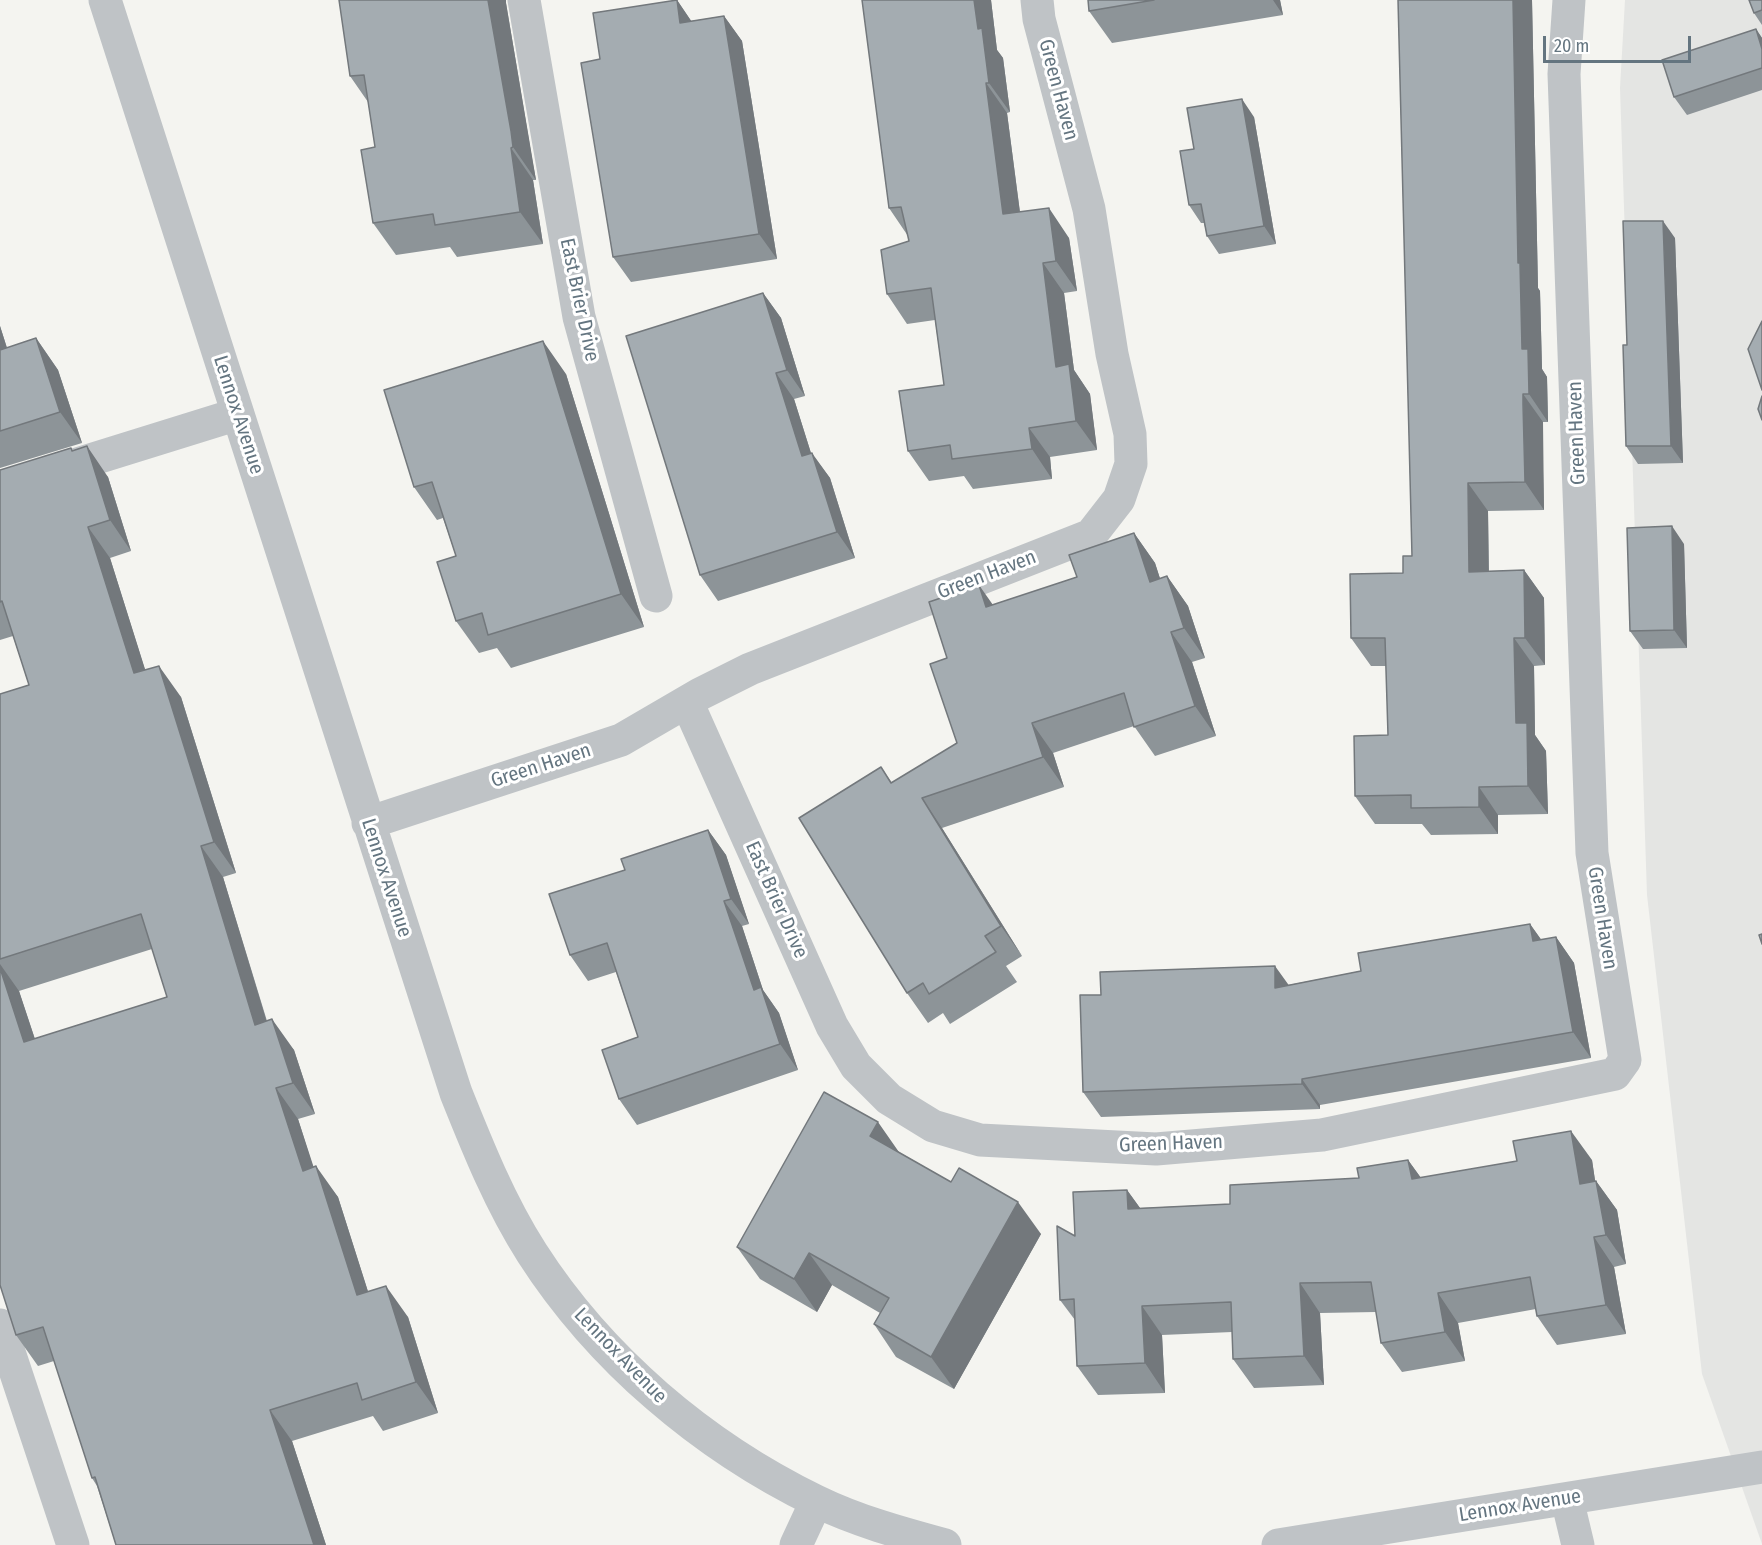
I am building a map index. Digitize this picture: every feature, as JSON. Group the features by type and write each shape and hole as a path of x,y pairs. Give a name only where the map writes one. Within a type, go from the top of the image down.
{"street":[{"name":"Lennox Avenue","path":"105,0 456,1093 492,1181 532,1253 589,1330 656,1397 732,1454 816,1502 881,1527 945,1545"},
{"name":"East Brier Drive","path":"525,0 579,317 656,596"},
{"name":"Green Haven","path":"368,823 621,740 750,669 1091,535 1119,499 1131,464 1130,434 1112,354 1089,209 1039,19 1037,0"},
{"name":"Green Haven","path":"878,1089 889,1099 933,1126 980,1140 1156,1149 1322,1135 1615,1074 1625,1060 1592,853 1564,74 1569,0"},
{"path":"0,488 238,414"},
{"name":"East Brier Drive","path":"687,702 832,1026 856,1066 878,1089"},
{"path":"0,1325 73,1545"},
{"name":"Lennox Avenue","path":"1278,1545 1420,1534 1567,1499 1762,1467"},
{"path":"1567,1499 1578,1545"},
{"path":"796,1545 816,1502"}],"shaded area":[{"path":"1625,0 1762,0 1762,1544 1702,1374 1647,895 1620,88"}],"building":[{"path":"339,0 488,0 511,131 513,147 511,148 520,212 435,225 433,214 373,223 361,150 375,147 364,75 350,76"},
{"path":"677,0 680,23 724,16 759,234 613,257 581,63 600,59 593,13"},
{"path":"862,0 974,0 978,29 982,28 989,83 986,83 1003,214 1049,208 1056,261 1043,263 1056,367 1069,364 1076,421 1029,428 1032,449 952,459 950,445 908,451 899,391 944,385 931,288 887,294 881,250 909,241 901,207 889,208"},
{"path":"1088,0 1154,0 1089,11"},
{"path":"1398,0 1513,0 1518,263 1520,263 1522,349 1528,349 1529,394 1523,394 1525,482 1468,483 1469,572 1524,570 1525,638 1514,638 1516,723 1527,723 1528,786 1479,787 1479,807 1411,808 1411,795 1355,796 1354,736 1388,735 1385,638 1351,638 1350,574 1403,573 1403,556 1412,556"},
{"path":"1749,0 1762,0 1762,10 1754,13"},
{"path":"1756,29 1762,49 1762,68 1674,97 1662,60"},
{"path":"1242,99 1264,226 1207,236 1201,204 1189,205 1180,151 1194,149 1187,108"},
{"path":"1623,221 1663,221 1671,446 1626,446 1623,345 1627,345"},
{"path":"763,293 787,370 776,373 802,456 812,453 837,532 700,575 626,336"},
{"path":"1762,321 1762,390 1748,349"},
{"path":"36,338 60,412 0,431 0,350"},
{"path":"543,341 621,594 488,635 482,613 456,621 437,562 456,556 432,482 414,487 384,390"},
{"path":"1762,396 1762,420 1758,409"},
{"path":"87,446 110,520 88,527 134,673 159,666 214,842 201,846 255,1025 272,1019 293,1083 276,1088 303,1171 316,1166 357,1295 386,1286 416,1382 362,1400 357,1383 270,1410 314,1545 116,1545 43,1327 16,1335 0,1285 0,968 24,1042 167,997 141,914 0,959 0,694 29,685 2,601 0,602 0,470 71,448 72,451"},
{"path":"1672,526 1674,630 1630,631 1627,528"},
{"path":"1134,533 1150,582 1167,576 1184,628 1171,632 1195,706 1134,727 1124,693 1032,723 1043,757 922,798 1001,926 985,936 996,952 929,994 923,983 907,993 799,818 881,767 891,783 957,743 930,664 947,658 929,602 979,585 986,607 1077,577 1069,555"},
{"path":"708,830 731,899 724,901 754,990 761,987 780,1044 619,1099 602,1050 638,1037 607,943 570,955 549,894 625,870 621,859"},
{"path":"1530,924 1533,941 1556,937 1573,1032 1302,1079 1302,1084 1083,1092 1080,995 1101,995 1100,972 1275,966 1275,988 1361,971 1358,953"},
{"path":"824,1092 878,1122 870,1136 951,1182 959,1168 1018,1202 931,1357 874,1324 889,1298 809,1253 794,1279 737,1247"},
{"path":"1571,1131 1580,1184 1596,1181 1606,1235 1594,1237 1606,1305 1537,1316 1530,1277 1438,1293 1445,1332 1381,1343 1371,1282 1300,1283 1304,1356 1233,1359 1231,1302 1142,1306 1145,1363 1077,1366 1074,1299 1060,1300 1057,1226 1075,1236 1073,1192 1127,1190 1128,1209 1230,1204 1230,1185 1359,1178 1357,1168 1408,1160 1412,1179 1517,1161 1513,1141"}]}
